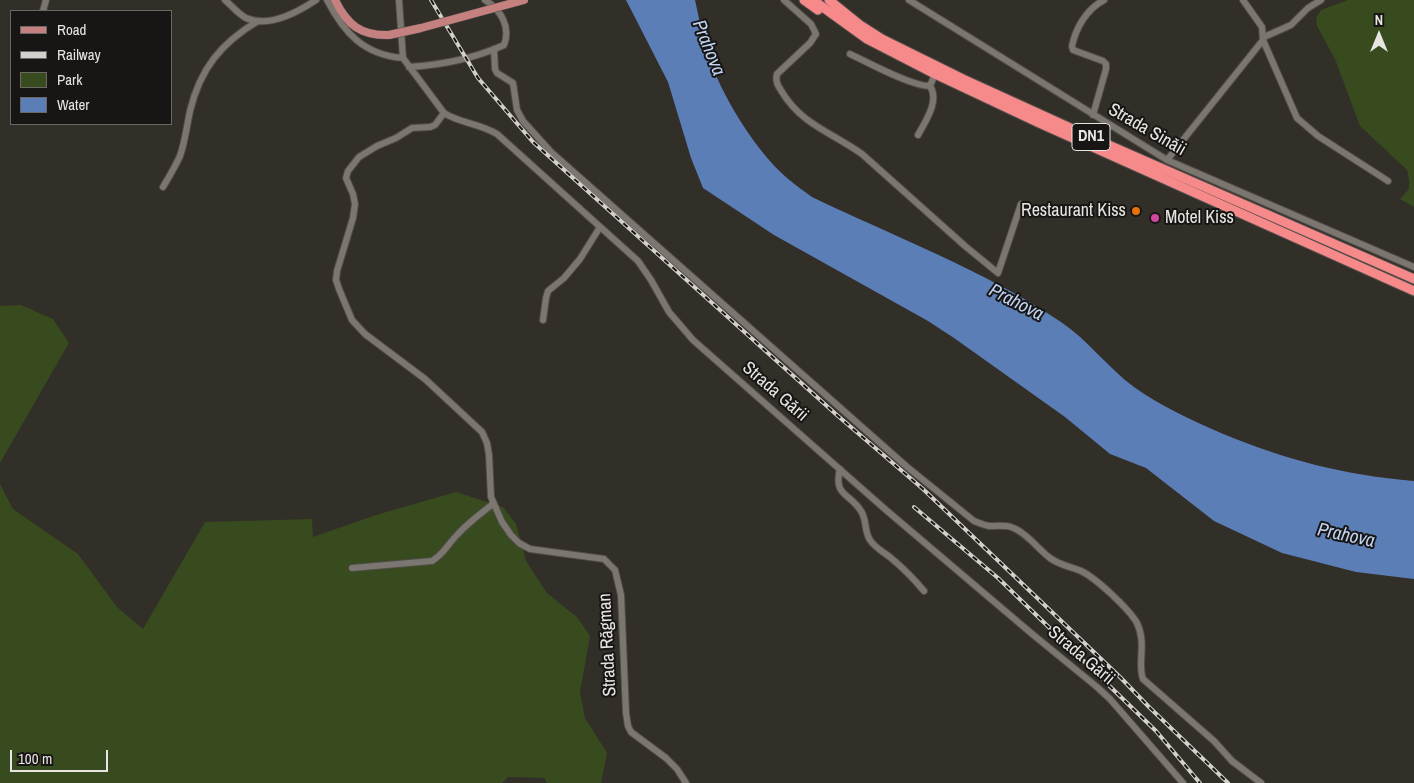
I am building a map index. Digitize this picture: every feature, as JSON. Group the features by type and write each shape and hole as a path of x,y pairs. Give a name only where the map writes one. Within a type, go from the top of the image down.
{"highway":[{"path":"804,0 825,14 842,22"},
{"name":"DN1","path":"813,0 878,46 935,74 1039,123 1414,290"},
{"name":"DN1","path":"829,0 854,21 882,40 955,75 1077,131 1414,279"}],"main road":[{"path":"335,0 345,17 356,27 372,35 389,35 421,28 524,0"}],"street":[{"path":"225,0 241,14 258,21"},
{"path":"163,187 180,155 193,98 202,76 216,55 238,33 258,21 291,15 316,0"},
{"path":"327,0 337,20 356,40 379,54 403,58"},
{"path":"352,568 432,562 438,558 456,536 493,504 489,479 488,443 482,432 425,379 365,334 352,320 343,302 336,280 355,204 346,178 351,166 359,157 376,146 396,138 412,128 435,125 444,113 403,58 399,0"},
{"path":"409,67 435,66 461,61 504,45 507,39 505,23 494,5 486,0"},
{"path":"784,0 811,24 816,34 810,44 777,74 778,86 796,112 814,126 862,154 971,252 998,273 1021,204"},
{"name":"Strada Sinăii","path":"909,0 1167,160 1200,176 1414,267"},
{"path":"1093,115 1106,64 1103,61 1073,50 1072,46 1078,28 1088,11 1104,0"},
{"path":"1243,0 1260,22 1264,32 1263,39 1297,118 1318,136 1388,181"},
{"path":"1167,160 1263,39 1291,25 1308,8 1321,0"},
{"name":"Strada Gării","path":"494,49 495,69 497,73 513,83 515,102 520,116 558,158 906,466 974,521 984,525 1001,525 1016,529 1052,560 1066,567 1080,570 1090,576 1131,614 1140,632 1142,643 1141,674 1143,679 1214,741 1232,761 1261,783"},
{"path":"850,54 882,70 921,85 930,86"},
{"path":"918,135 933,103 934,95 930,86 935,74"},
{"name":"Strada Gării","path":"444,113 496,134 638,261 651,280 668,312 693,340 1024,627 1097,686 1183,783"},
{"path":"543,320 548,291 564,278 580,259 600,227"},
{"path":"840,469 839,488 842,494 855,503 860,510 870,541 892,559 924,591"},
{"name":"Strada Răgman","path":"493,504 511,535 519,543 530,549 604,559 615,570 621,594 628,726 636,736 654,748 672,764 686,783"}],"green space":[{"path":"1348,0 1414,0 1414,207 1400,199 1409,189 1407,170 1360,126 1335,59 1317,26 1316,18 1321,10"},
{"path":"21,305 53,319 69,343 0,463 0,306"},
{"path":"0,484 13,509 78,554 117,607 143,629 205,522 312,519 313,537 376,515 456,492 503,507 516,524 526,561 547,593 578,618 590,636 580,692 585,718 607,753 601,783 547,783 544,778 508,777 502,783 0,783"}],"water":[{"name":"Prahova","path":"626,0 695,0 708,55 733,109 764,154 790,181 812,197 939,255 1032,303 1071,329 1134,387 1165,406 1199,423 1245,443 1316,465 1363,475 1414,481 1414,579 1356,572 1282,553 1214,521 1146,468 1110,454 1065,417 928,321 774,235 703,188 691,158 668,82"}],"railway":[{"path":"431,0 478,78 533,142 838,416 923,489 1228,783"},
{"path":"914,507 998,578 1156,731 1200,783"}],"place":[{"name":"Restaurant Kiss","path":"1136,211"},
{"name":"Motel Kiss","path":"1155,218"}]}
